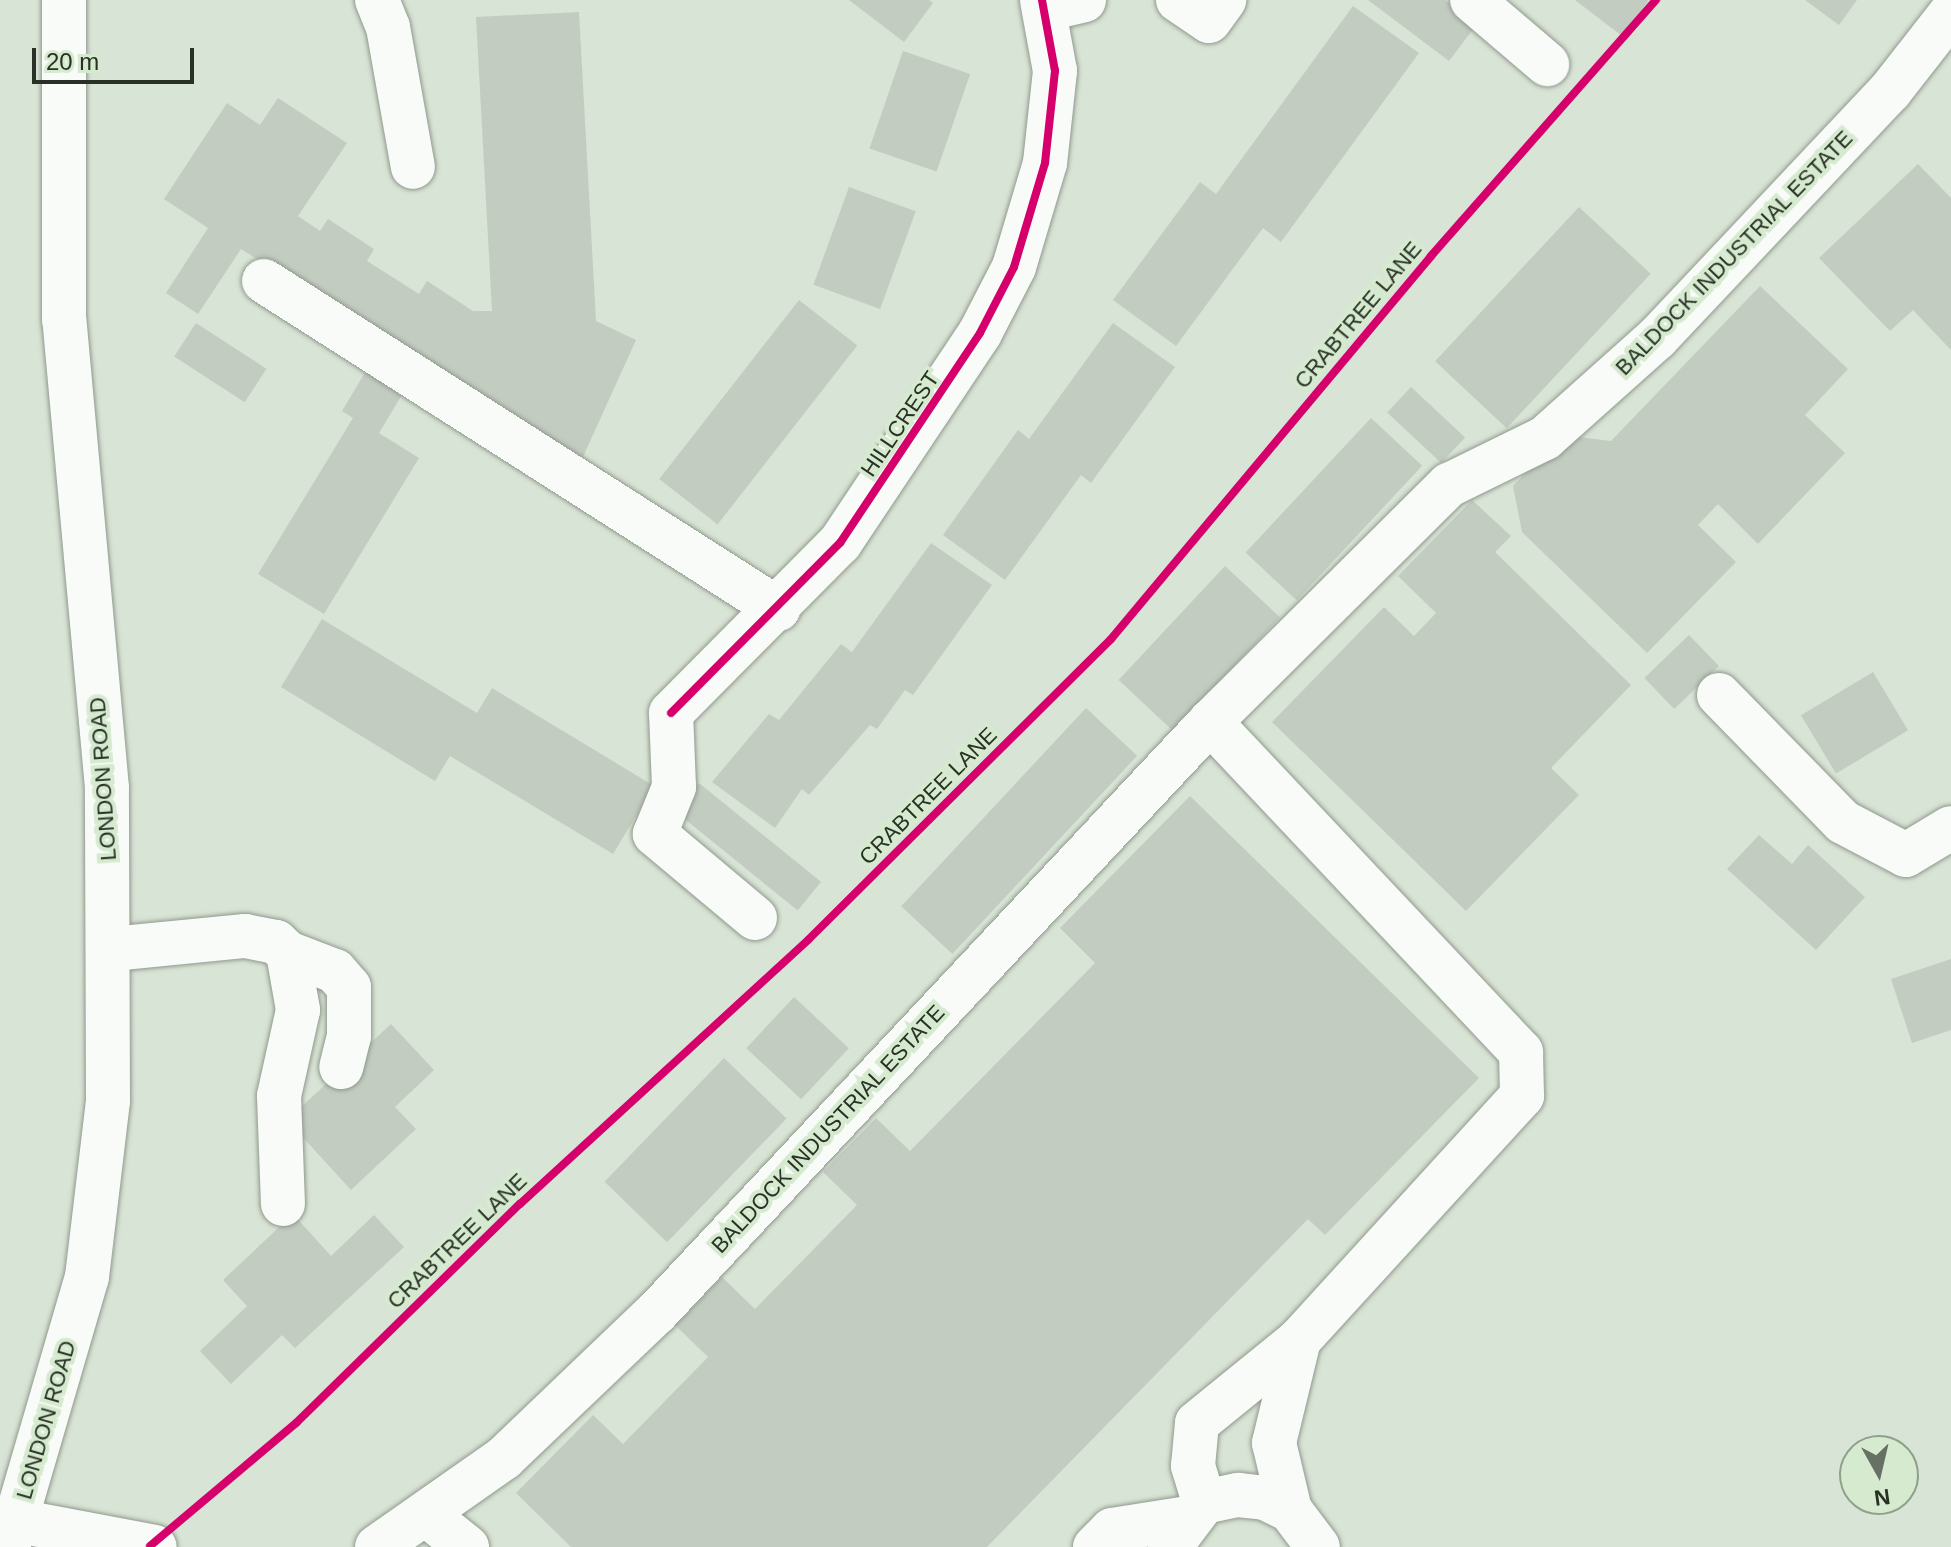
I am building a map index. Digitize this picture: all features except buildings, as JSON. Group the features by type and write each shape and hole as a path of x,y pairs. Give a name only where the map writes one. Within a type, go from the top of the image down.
{"main road":[{"name":"LONDON ROAD","path":"13,1534 87,1277 108,1101 112,949 107,788 64,320 64,0"},
{"path":"377,0 388,27 413,167"},
{"path":"1178,0 1209,21 1224,0"},
{"path":"1472,0 1547,64"},
{"name":"HILLCREST","path":"755,918 655,834 674,787 671,713 778,609 840,543 927,420 1014,267 1045,163 1052,109 1057,3"},
{"name":"BALDOCK INDUSTRIAL ESTATE","path":"377,1547 428,1516 504,1458 657,1312 1210,722 1449,485 1545,438 1657,338 1890,91 1951,13"},
{"path":"264,281 778,609"},
{"path":"1719,695 1843,822 1906,855 1951,828"},
{"path":"1188,1522 1197,1423 1299,1340 1522,1096 1521,1052 1210,722"},
{"path":"112,949 245,936 276,942 288,953 335,971 349,987 349,1036 341,1067"},
{"path":"283,1204 279,1096 298,1010 288,953"},
{"path":"1299,1340 1274,1443 1290,1510 1318,1547"},
{"path":"1095,1547 1112,1530 1188,1522 1252,1496 1290,1510"},
{"path":"428,1516 467,1547"},
{"path":"13,1534 155,1547"}],"cycle path":[{"path":"671,713 840,543 980,333 1014,267 1045,163 1055,71 1042,0"},
{"name":"CRABTREE LANE","path":"150,1546 296,1423 520,1204 808,940 1111,639 1431,256 1656,0"}]}
